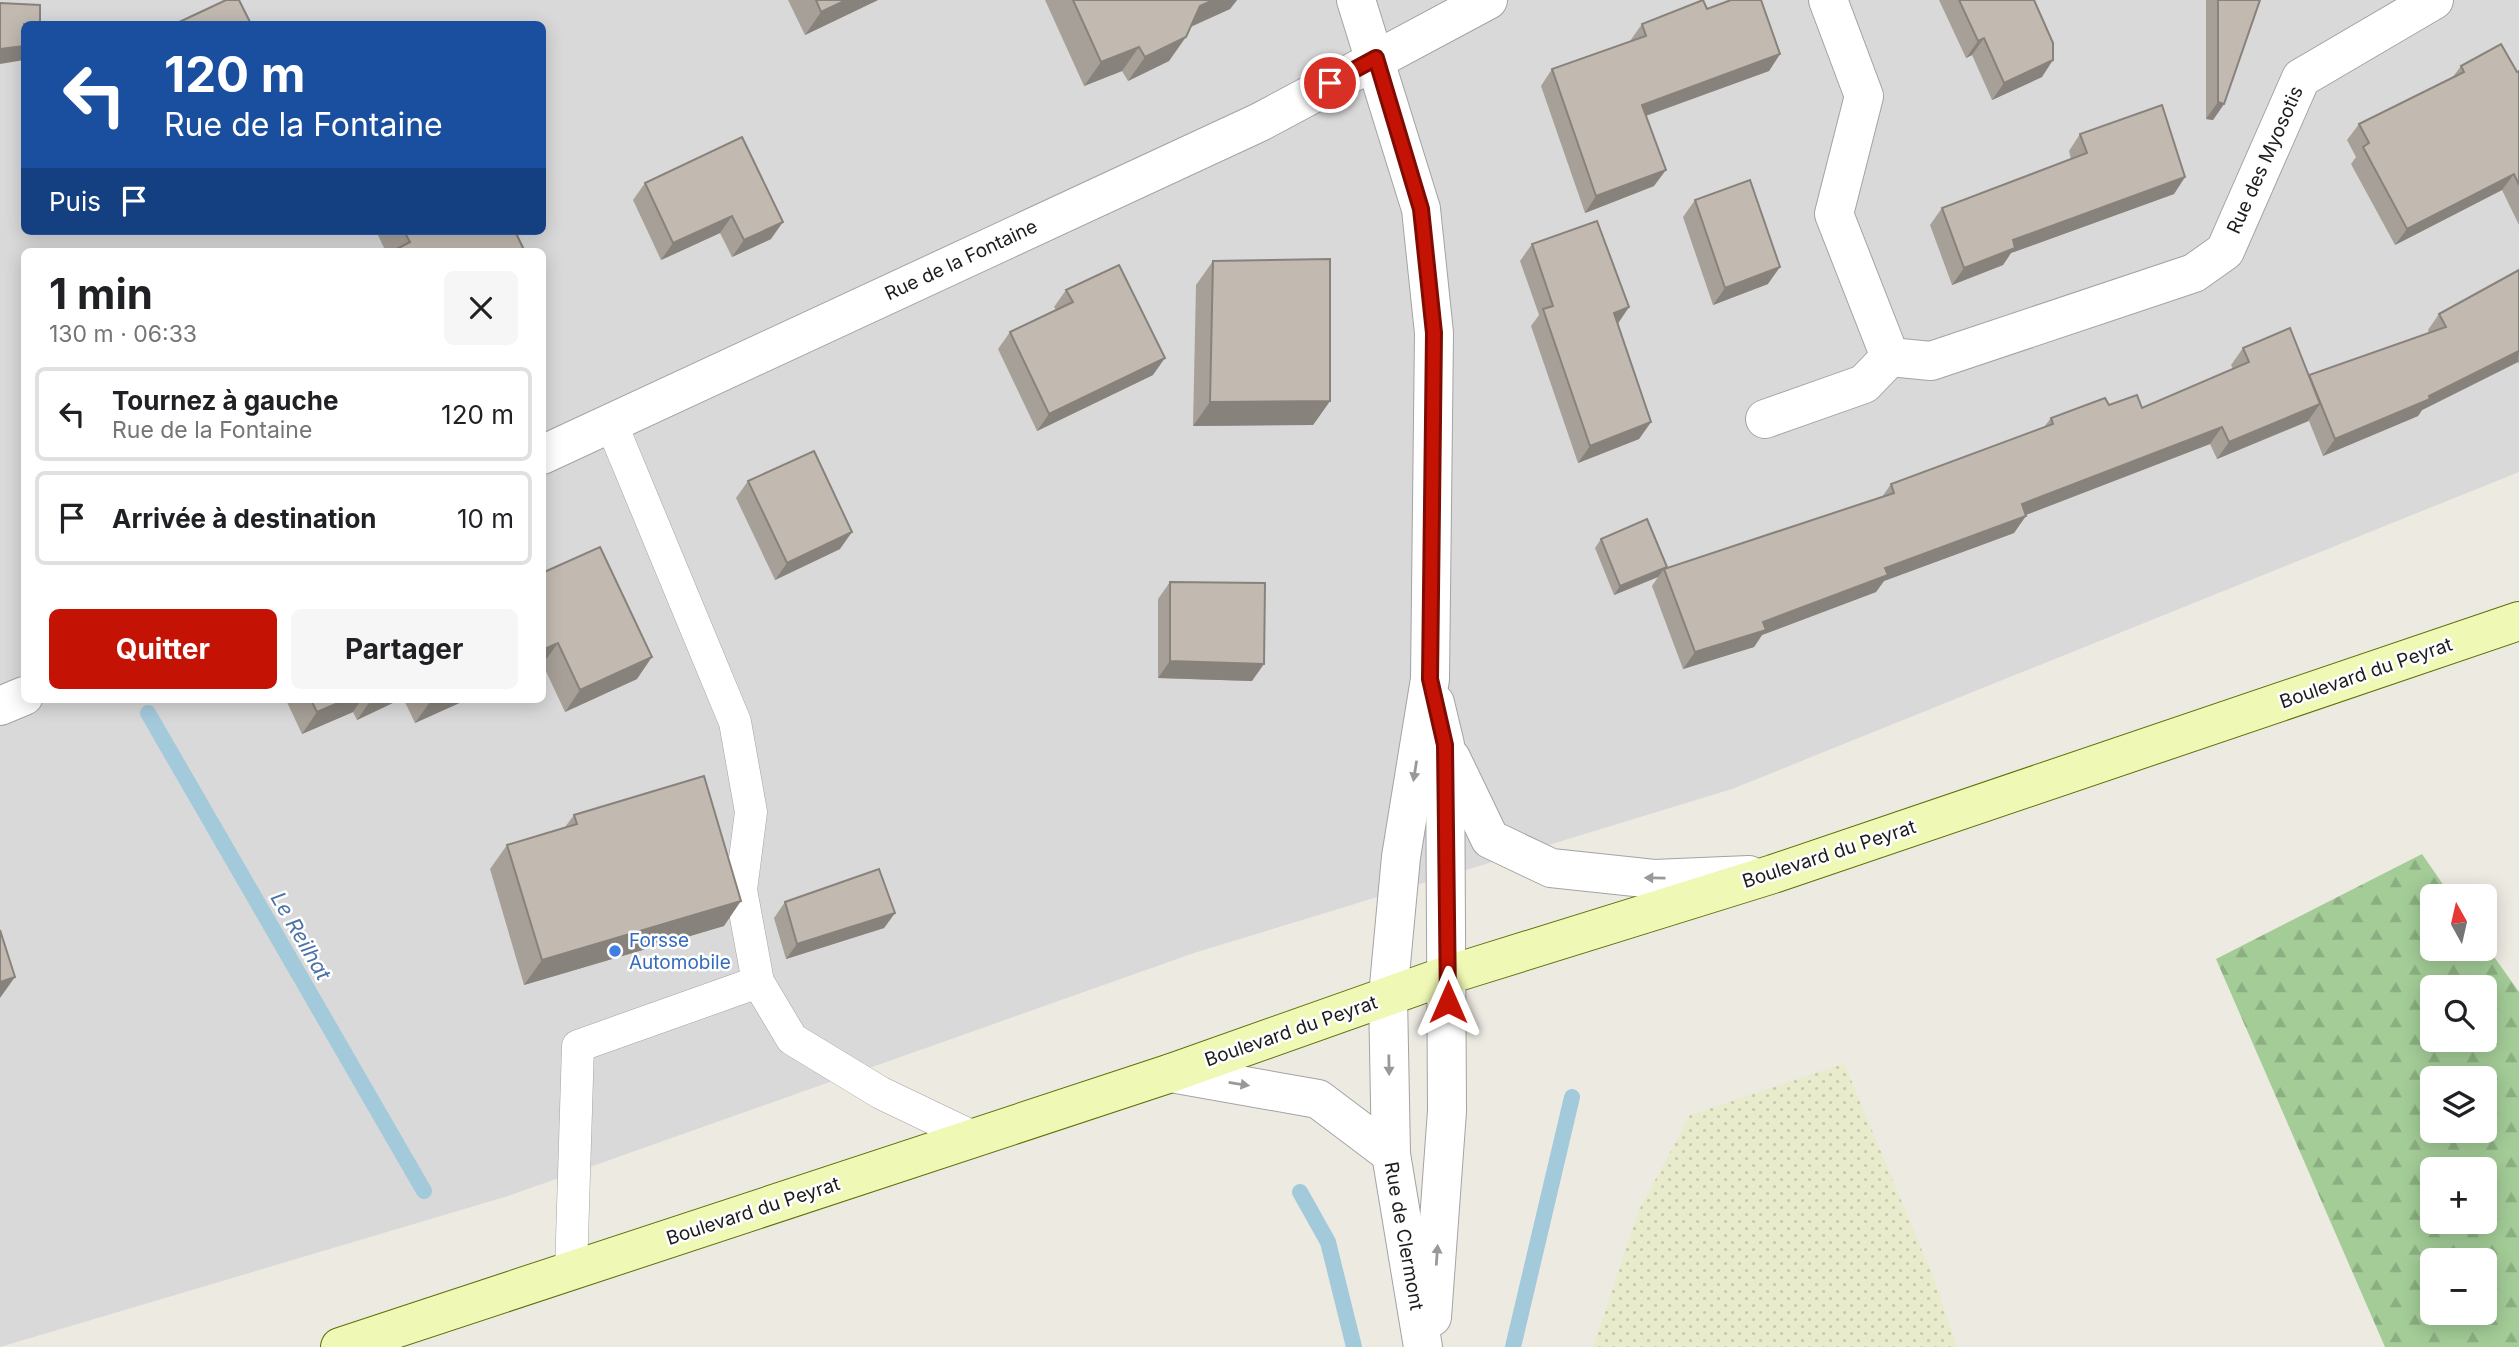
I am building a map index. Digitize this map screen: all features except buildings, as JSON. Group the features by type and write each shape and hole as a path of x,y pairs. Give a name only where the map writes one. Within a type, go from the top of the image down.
{"main road":[{"name":"Boulevard du Peyrat","path":"341,1347 1171,1073 1448,975 1773,874 2519,621"}],"street":[{"path":"1356,0 1421,209 1434,333 1430,679 1401,857 1388,996 1391,1154"},
{"name":"Rue de la Fontaine","path":"546,454 1260,122 1488,0"},
{"path":"1765,419 1864,384 1890,357 1834,214 1864,96 1828,0"},
{"name":"Rue des Myosotis","path":"1890,357 1931,361 2194,273 2225,251 2301,78 2434,0"},
{"path":"1430,679 1445,745 1448,975 1447,1111 1430,1347"},
{"path":"0,706 21,697"},
{"path":"1445,745 1490,839 1551,868 1654,879 1773,874"},
{"name":"Rue de Clermont","path":"1171,1073 1318,1100 1391,1154 1423,1347"}],"lane":[{"path":"611,423 735,722 751,812 741,890 758,982 792,1038 881,1093 975,1138"},
{"path":"571,1271 578,1046 758,982"}],"shaded area":[{"path":"0,0 2519,0 2519,472 1732,789 1194,953 508,1196 0,1347"}],"green space":[{"path":"2422,854 2443,884 2420,884 2420,961 2497,961 2519,992 2519,1347 2385,1347 2216,959"},
{"path":"1844,1063 1936,1284 1957,1347 1593,1347 1638,1212 1690,1115"}],"waterway":[{"name":"Le Reilhat","path":"148,713 424,1191"},
{"path":"1513,1347 1572,1097"},
{"path":"1300,1192 1328,1242 1354,1347"}],"place":[{"name":"Forsse Automobile","path":"615,951"}],"route":[{"path":"1330,83 1376,58 1421,209 1434,333 1430,679 1445,745 1448,1002"}]}
